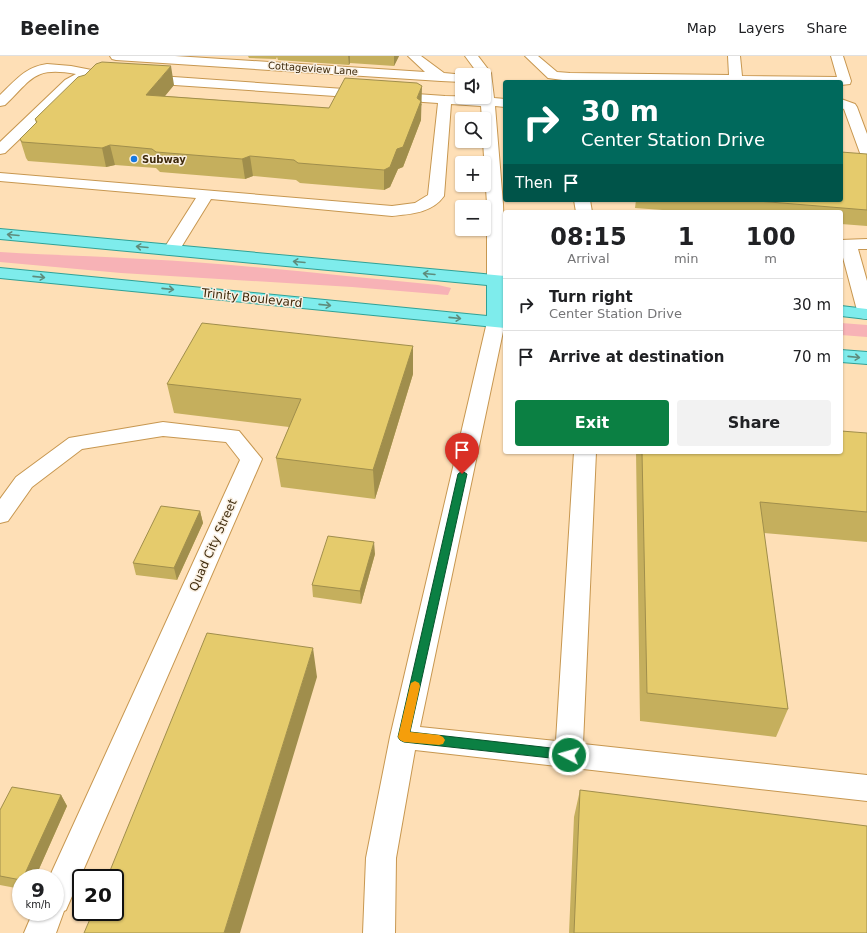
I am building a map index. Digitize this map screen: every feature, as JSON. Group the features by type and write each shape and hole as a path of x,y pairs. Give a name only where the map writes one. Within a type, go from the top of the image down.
{"main road":[{"path":"0,234 500,281 500,323"},
{"name":"Trinity Boulevard","path":"0,273 500,323"},
{"path":"843,312 867,314"},
{"path":"843,356 867,358"}],"street":[{"name":"Cottageview Lane","path":"116,56 455,78"},
{"path":"414,56 441,77"},
{"path":"471,56 481,68"},
{"path":"531,56 553,75 790,80"},
{"path":"734,56 736,79"},
{"path":"837,56 845,81 843,81"},
{"path":"0,102 33,71 42,68 78,70 93,76"},
{"path":"0,150 70,83 81,77 116,77"},
{"path":"132,78 455,101"},
{"path":"0,178 206,194 392,211 428,205 436,196 445,100"},
{"path":"491,103 503,103"},
{"path":"488,104 500,281"},
{"path":"843,104 850,107 867,153"},
{"path":"171,250 206,194"},
{"path":"867,244 845,245 867,314"},
{"path":"379,933 381,858 404,737 500,323"},
{"name":"Quad City Street","path":"0,515 24,482 76,443 163,429 232,436 251,459 64,879"},
{"path":"569,755 585,454"},
{"path":"404,737 867,788"},
{"path":"40,933 45,921"}],"shaded area":[{"path":"0,252 179,261 290,270 438,285 451,288 448,295 352,287 121,273 0,262"},
{"path":"843,323 867,325 867,337 843,335"}],"building":[{"path":"102,62 171,66 146,95 329,108 345,78 417,83 422,86 417,98 421,101 403,147 397,149 390,167 384,170 298,163 294,160 250,156 242,159 156,152 152,149 110,145 102,148 22,142 20,139 37,122 35,119 78,77 85,75 96,64"},
{"path":"843,152 867,154 867,210 769,202 843,202"},
{"path":"202,323 413,346 373,470 276,458 301,399 167,384"},
{"path":"843,431 867,433 867,512 760,502 788,709 647,693 642,454 843,454"},
{"path":"161,506 200,511 174,568 133,563"},
{"path":"328,536 374,542 360,591 312,585"},
{"path":"207,633 313,648 224,933 84,933 89,921 124,921 124,869 111,869"},
{"path":"12,787 61,795 27,869 12,869 12,878 0,876 0,810"},
{"path":"580,790 867,826 867,933 574,933"}],"slow traffic":[{"path":"415,686 404,737 439,740"}],"place":[{"name":"Subway","path":"134,159"}],"route":[{"path":"462,474 404,737 569,755"}]}
